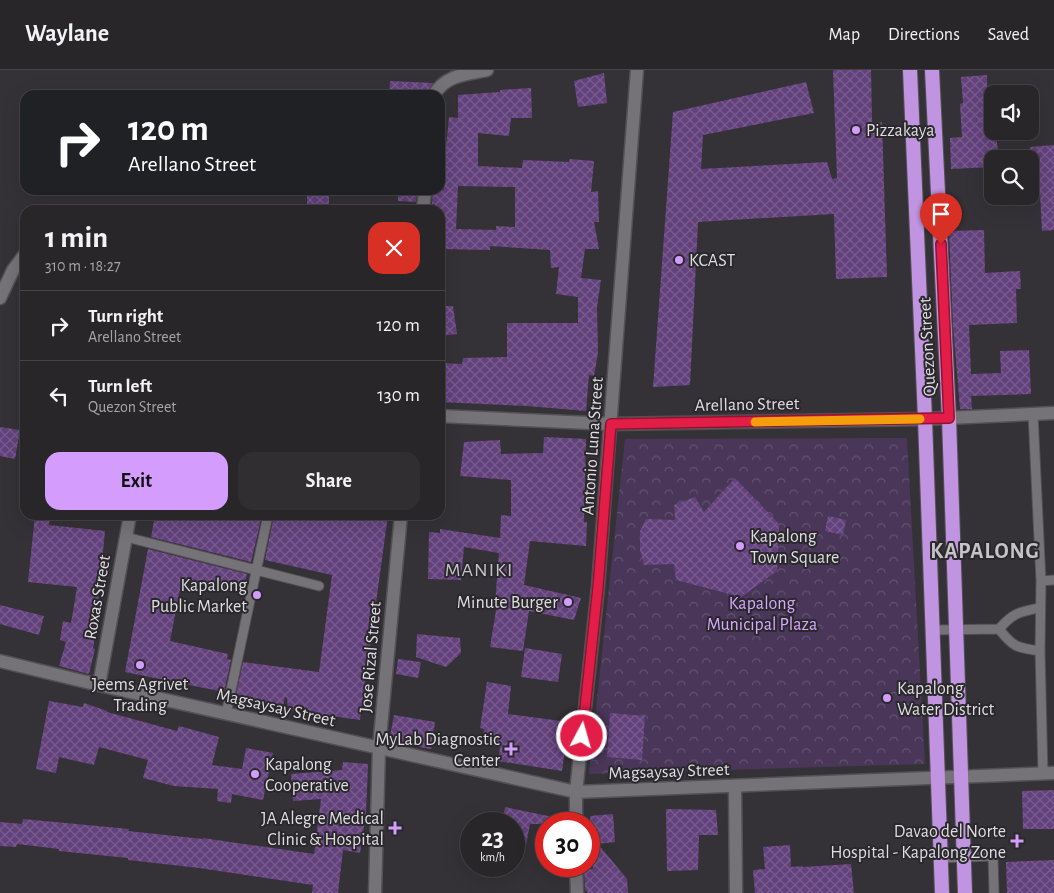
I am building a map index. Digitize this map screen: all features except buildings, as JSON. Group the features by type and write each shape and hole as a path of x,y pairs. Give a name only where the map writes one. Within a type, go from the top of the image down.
{"highway":[{"name":"Quezon Street","path":"910,70 926,419 942,893"},
{"name":"Quezon Street","path":"932,70 949,418 965,893"}],"street":[{"path":"438,90 444,83 459,75 487,70"},
{"name":"Antonio Luna Street","path":"576,812 576,792 598,587 637,70"},
{"path":"0,298 13,270 20,261"},
{"name":"Arellano Street","path":"445,416 611,424 926,419 1054,413"},
{"name":"Roxas Street","path":"99,685 129,520"},
{"name":"Jose Rizal Street","path":"375,893 379,748 401,520"},
{"name":"Magsaysay Street","path":"0,661 226,714 576,792 1049,774"},
{"path":"735,786 736,893"},
{"path":"576,877 577,893"}],"lane":[{"path":"1033,414 1041,581 1039,608 1040,651 1049,774"},
{"path":"226,714 267,520"},
{"path":"126,537 319,586"},
{"path":"1041,581 1054,580"},
{"path":"932,630 999,629 1015,613 1039,608"},
{"path":"999,629 1018,648 1040,651"},
{"path":"940,858 992,856 994,893"}],"green space":[{"name":"Kapalong Municipal Plaza","path":"907,438 925,764 589,774 625,439"}],"slow traffic":[{"path":"755,422 920,419"}],"place":[{"name":"Pizzakaya","path":"856,130"},
{"name":"KCAST","path":"679,260"},
{"name":"Kapalong Town Square","path":"740,546"},
{"name":"Kapalong Public Market","path":"257,595"},
{"name":"Minute Burger","path":"568,602"},
{"name":"Jeems Agrivet Trading","path":"140,665"},
{"name":"Kapalong Water District","path":"887,698"},
{"name":"MyLab Diagnostic Center","path":"511,749"},
{"name":"Kapalong Cooperative","path":"255,774"},
{"name":"JA Alegre Medical Clinic & Hospital","path":"395,828"},
{"name":"Davao del Norte Hospital - Kapalong Zone","path":"1017,841"}],"district":[{"name":"KAPALONG","path":"985,550"},
{"name":"MANIKI","path":"479,569"}],"route":[{"path":"582,736 598,587 611,424 949,418 941,244"}]}
